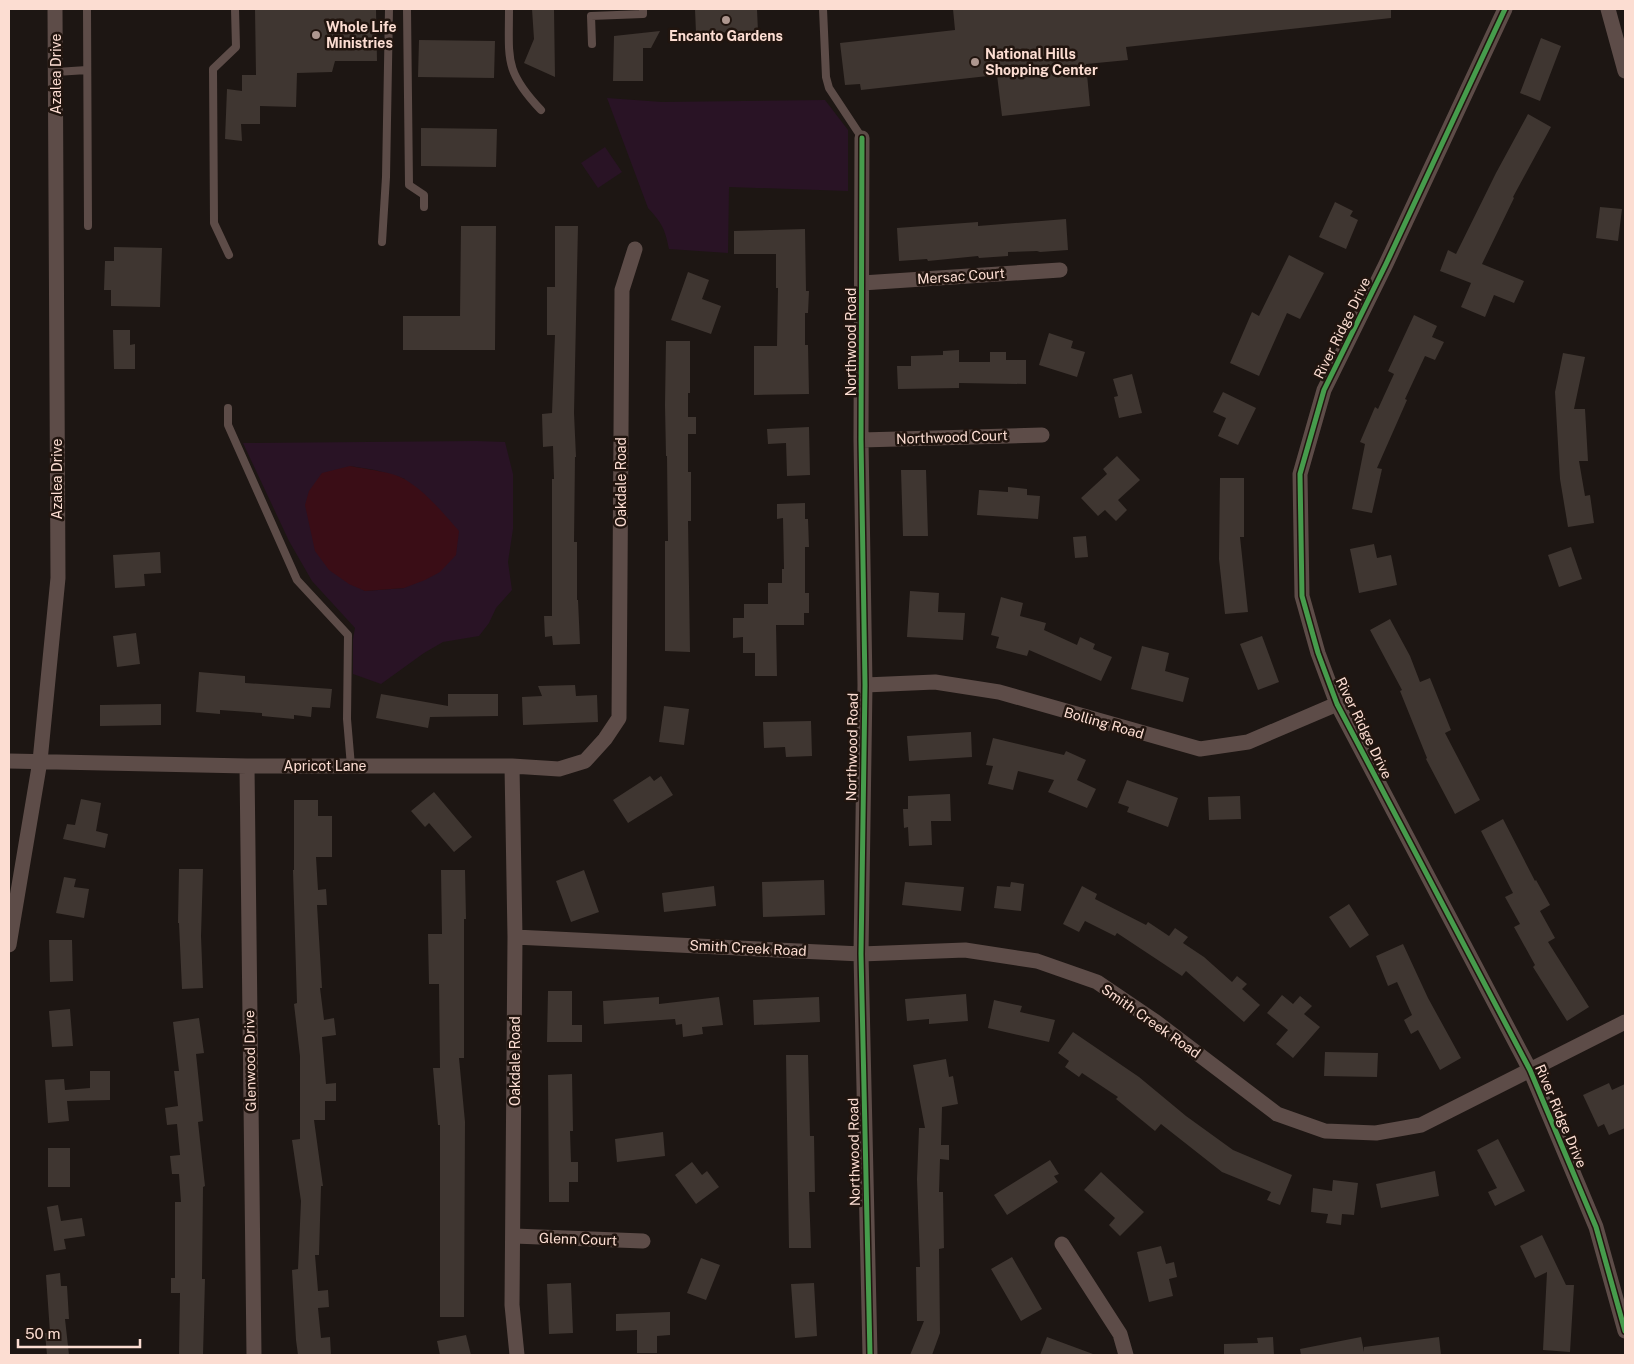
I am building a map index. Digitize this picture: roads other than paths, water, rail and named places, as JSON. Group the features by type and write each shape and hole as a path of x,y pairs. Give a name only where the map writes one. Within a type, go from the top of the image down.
{"street":[{"name":"Azalea Drive","path":"9,945 40,761 58,578 55,9"},
{"name":"River Ridge Drive","path":"1505,9 1386,264 1324,390 1300,474 1302,596 1318,653 1337,704 1530,1070 1596,1227 1625,1331"},
{"path":"1608,9 1625,71"},
{"name":"Northwood Road","path":"862,138 864,685 861,954 870,1355"},
{"name":"Oakdale Road","path":"619,718 622,290 636,248"},
{"name":"Mersac Court","path":"862,283 1060,270"},
{"name":"Northwood Court","path":"862,440 1042,435"},
{"name":"Bolling Road","path":"864,685 935,682 998,692 1200,749 1248,742 1337,704"},
{"name":"Apricot Lane","path":"9,761 246,766 512,766 560,769 585,761 605,739 619,718"},
{"name":"Glenwood Drive","path":"246,766 254,1355"},
{"name":"Oakdale Road","path":"512,766 515,937 512,1304 517,1355"},
{"name":"Smith Creek Road","path":"515,937 861,954 965,950 1037,961 1097,982 1156,1022 1277,1114 1325,1131 1376,1133 1421,1125 1625,1022"},
{"name":"Glenn Court","path":"514,1236 643,1241"},
{"path":"1062,1244 1120,1334 1126,1355"}],"lane":[{"path":"86,9 88,226"},
{"path":"229,255 214,223 213,69 236,47 235,9"},
{"path":"382,242 386,177 389,9"},
{"path":"407,9 409,185 424,195 424,207"},
{"path":"509,9 509,57 513,74 523,92 541,110"},
{"path":"592,44 591,16 643,14 643,9"},
{"path":"823,9 826,77 829,88 862,138"},
{"path":"56,72 87,70"},
{"path":"228,408 228,425 297,580 348,635 347,720 350,766"}],"place":[{"name":"Encanto Gardens","path":"726,20"},
{"name":"Whole Life Ministries","path":"316,35"},
{"name":"National Hills Shopping Center","path":"975,62"}]}
